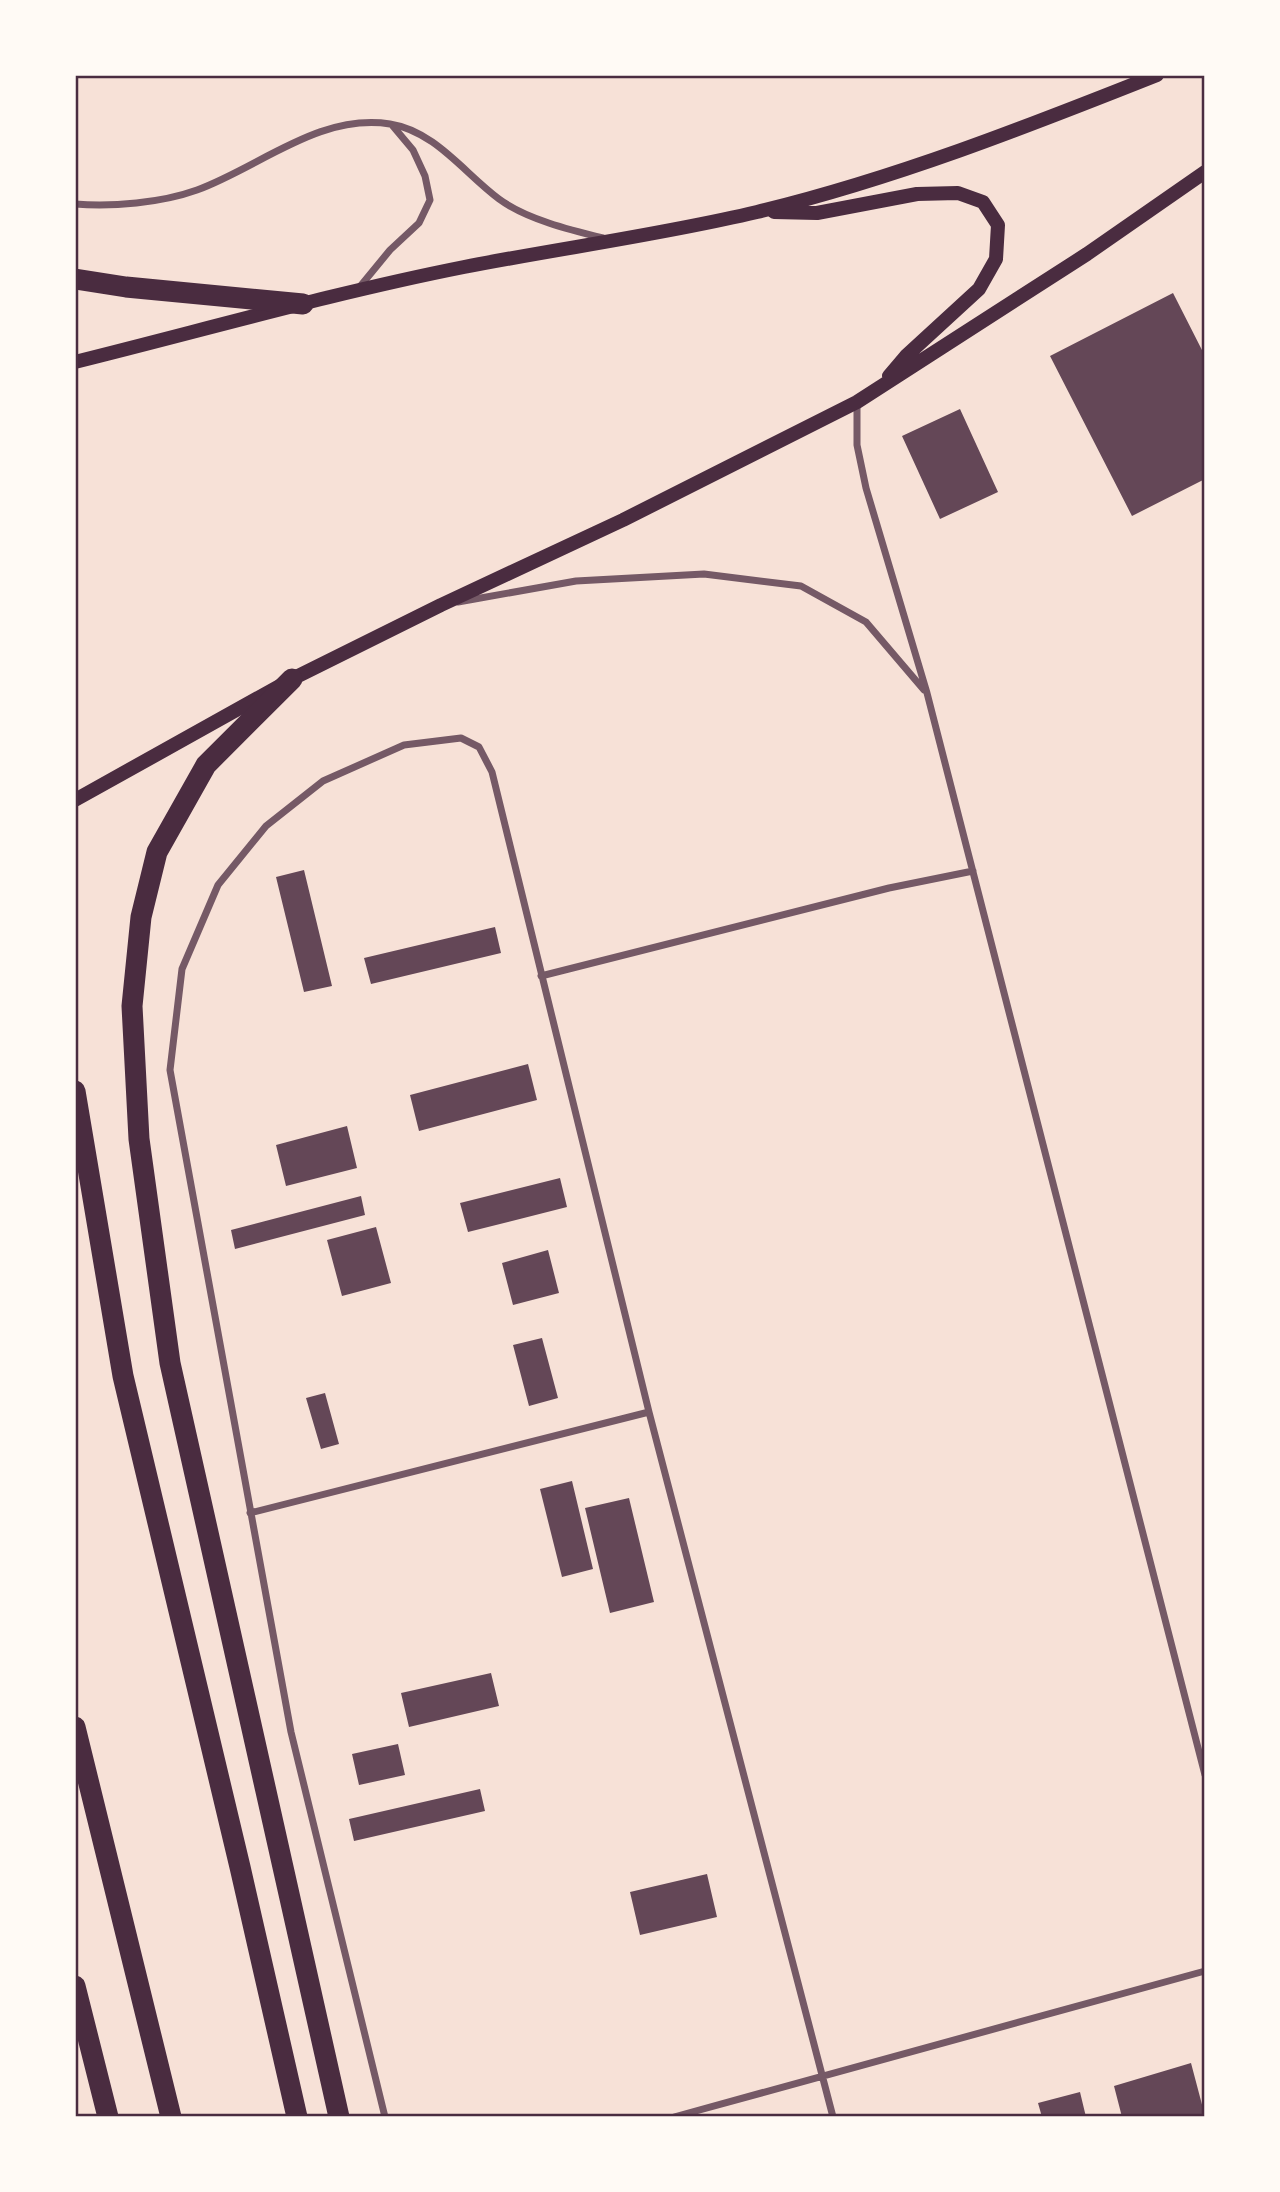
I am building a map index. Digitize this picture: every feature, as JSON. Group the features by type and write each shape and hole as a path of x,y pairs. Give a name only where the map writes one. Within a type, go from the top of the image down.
{"highway":[{"path":"75,279 125,287 303,304"},
{"path":"292,679 206,765 157,852 141,917 131,1006 139,1139 170,1363 339,2117"},
{"path":"75,1091 123,1376 297,2117"},
{"path":"75,1727 171,2117"},
{"path":"75,1986 108,2117"}],"main road":[{"path":"75,362 303,304 463,267 616,241 758,212 1006,136 1157,75"},
{"path":"75,800 292,679 441,605 623,520 857,402 1087,254 1205,172"},
{"path":"758,212 817,213 916,194 958,193 983,202 998,225 996,259 979,289 906,356 879,388"}],"street":[{"path":"75,204 139,202 195,191 314,133 352,122 392,124 424,136 500,200 557,227 616,241"},
{"path":"355,292 390,250 419,223 430,200 425,176 413,150 392,124"},
{"path":"857,402 857,445 866,488 927,693 1205,1775"},
{"path":"441,605 589,580 704,574 801,586 866,622 927,693"},
{"path":"385,2117 291,1732 170,1070 182,969 218,885 266,825 323,781 404,745 461,738 479,747 492,772 649,1412 833,2117"},
{"path":"541,976 889,888 973,871"},
{"path":"250,1513 649,1412"},
{"path":"674,2117 1205,1971"}],"building":[{"path":"1173,293 1205,356 1205,479 1132,516 1050,356"},
{"path":"960,409 998,492 940,519 902,436"},
{"path":"304,870 332,986 304,992 276,877"},
{"path":"495,927 501,953 371,984 364,958"},
{"path":"528,1064 537,1100 419,1131 410,1095"},
{"path":"347,1126 357,1168 286,1186 276,1145"},
{"path":"560,1178 567,1207 468,1232 460,1203"},
{"path":"361,1196 365,1215 235,1249 231,1230"},
{"path":"376,1227 391,1283 342,1296 327,1240"},
{"path":"548,1250 559,1293 513,1305 502,1263"},
{"path":"542,1338 558,1398 529,1406 513,1345"},
{"path":"325,1393 339,1444 321,1449 306,1398"},
{"path":"572,1481 593,1569 562,1577 540,1489"},
{"path":"629,1498 654,1602 610,1613 585,1508"},
{"path":"491,1673 499,1706 409,1727 401,1693"},
{"path":"398,1744 405,1775 359,1785 352,1754"},
{"path":"480,1789 485,1811 354,1841 349,1819"},
{"path":"707,1874 717,1917 640,1935 630,1892"},
{"path":"1191,2063 1205,2116 1122,2117 1114,2086"},
{"path":"1080,2092 1086,2117 1042,2117 1038,2103"}]}
